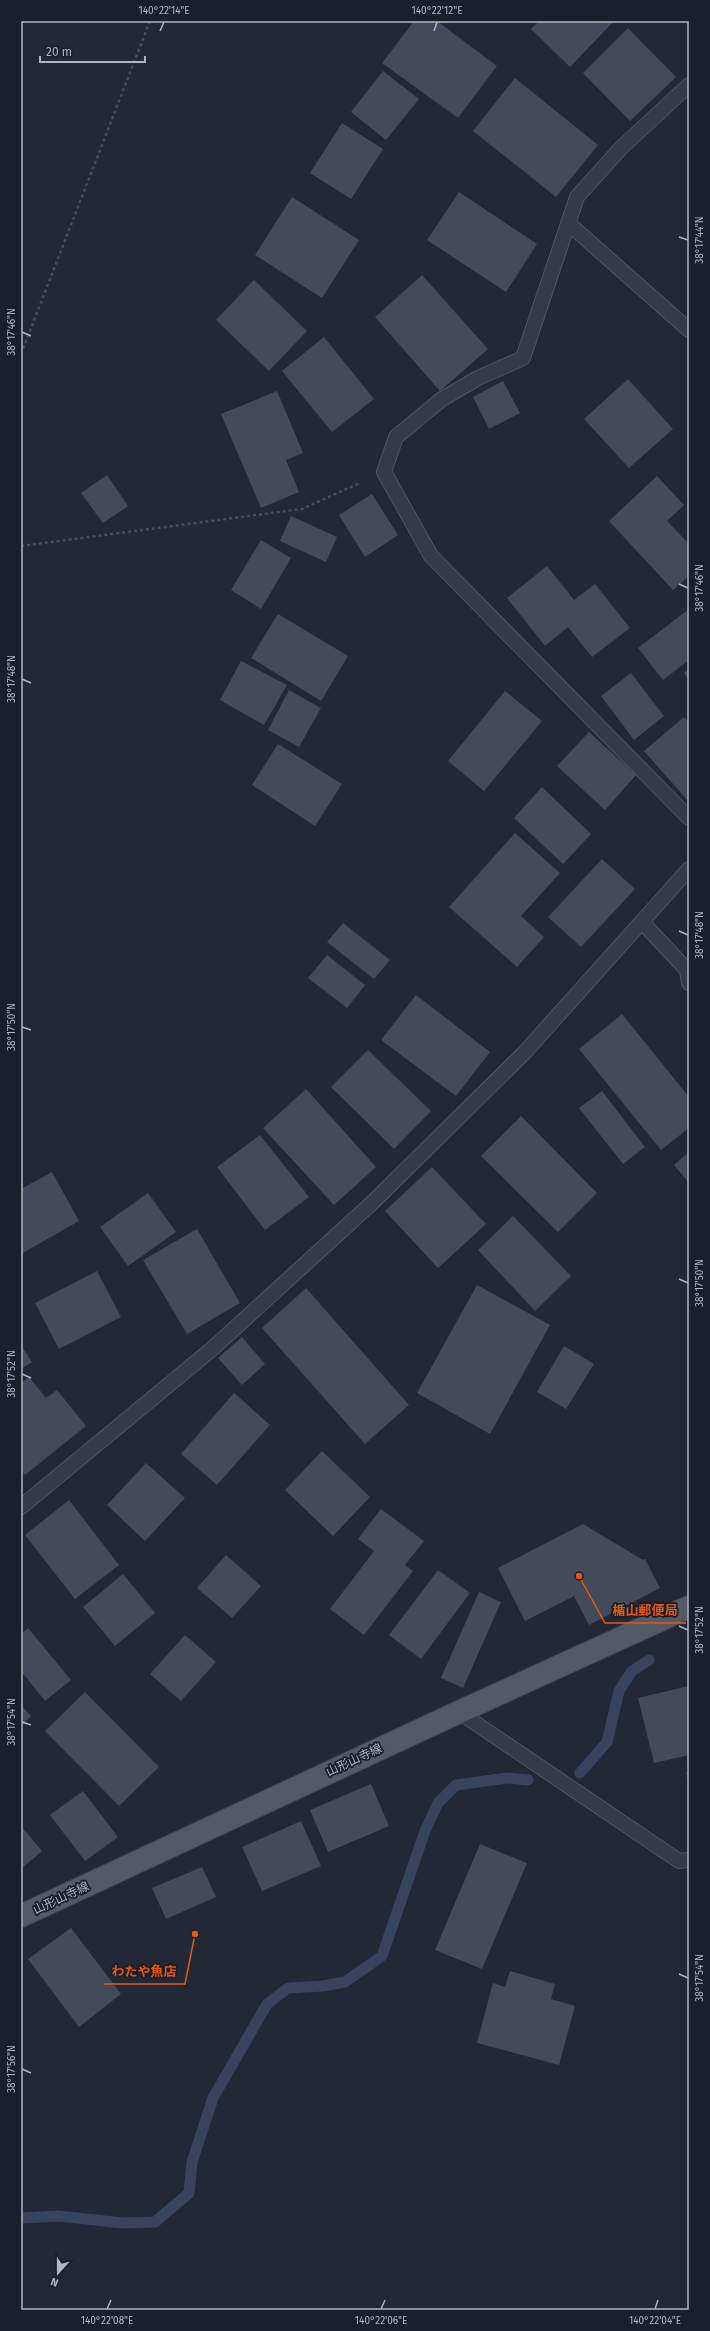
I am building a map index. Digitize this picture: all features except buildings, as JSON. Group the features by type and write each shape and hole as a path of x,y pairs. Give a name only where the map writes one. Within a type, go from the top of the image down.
{"main road":[{"name":"山形山寺線","path":"21,1916 459,1712 689,1607"}],"lane":[{"path":"689,85 621,148 577,197 523,358 478,378 442,399 396,437 384,472 431,556 689,818"},
{"path":"568,223 689,330"},
{"path":"21,1507 212,1349 373,1202 525,1052 689,869"},
{"path":"642,922 687,970 689,983"},
{"path":"459,1712 679,1860 689,1860"}],"path":[{"path":"21,354 150,21"},
{"path":"21,546 302,509 384,472"}],"waterway":[{"path":"580,1773 607,1742 619,1691 632,1671 649,1660"},
{"path":"21,2218 58,2216 123,2223 155,2222 189,2193 192,2162 213,2098 267,2004 288,1988 323,1986 345,1982 382,1956 425,1831 438,1803 456,1785 507,1778 528,1780"}],"place":[{"name":"楯山郵便局","path":"579,1576"},
{"name":"わたや魚店","path":"195,1934"}]}
